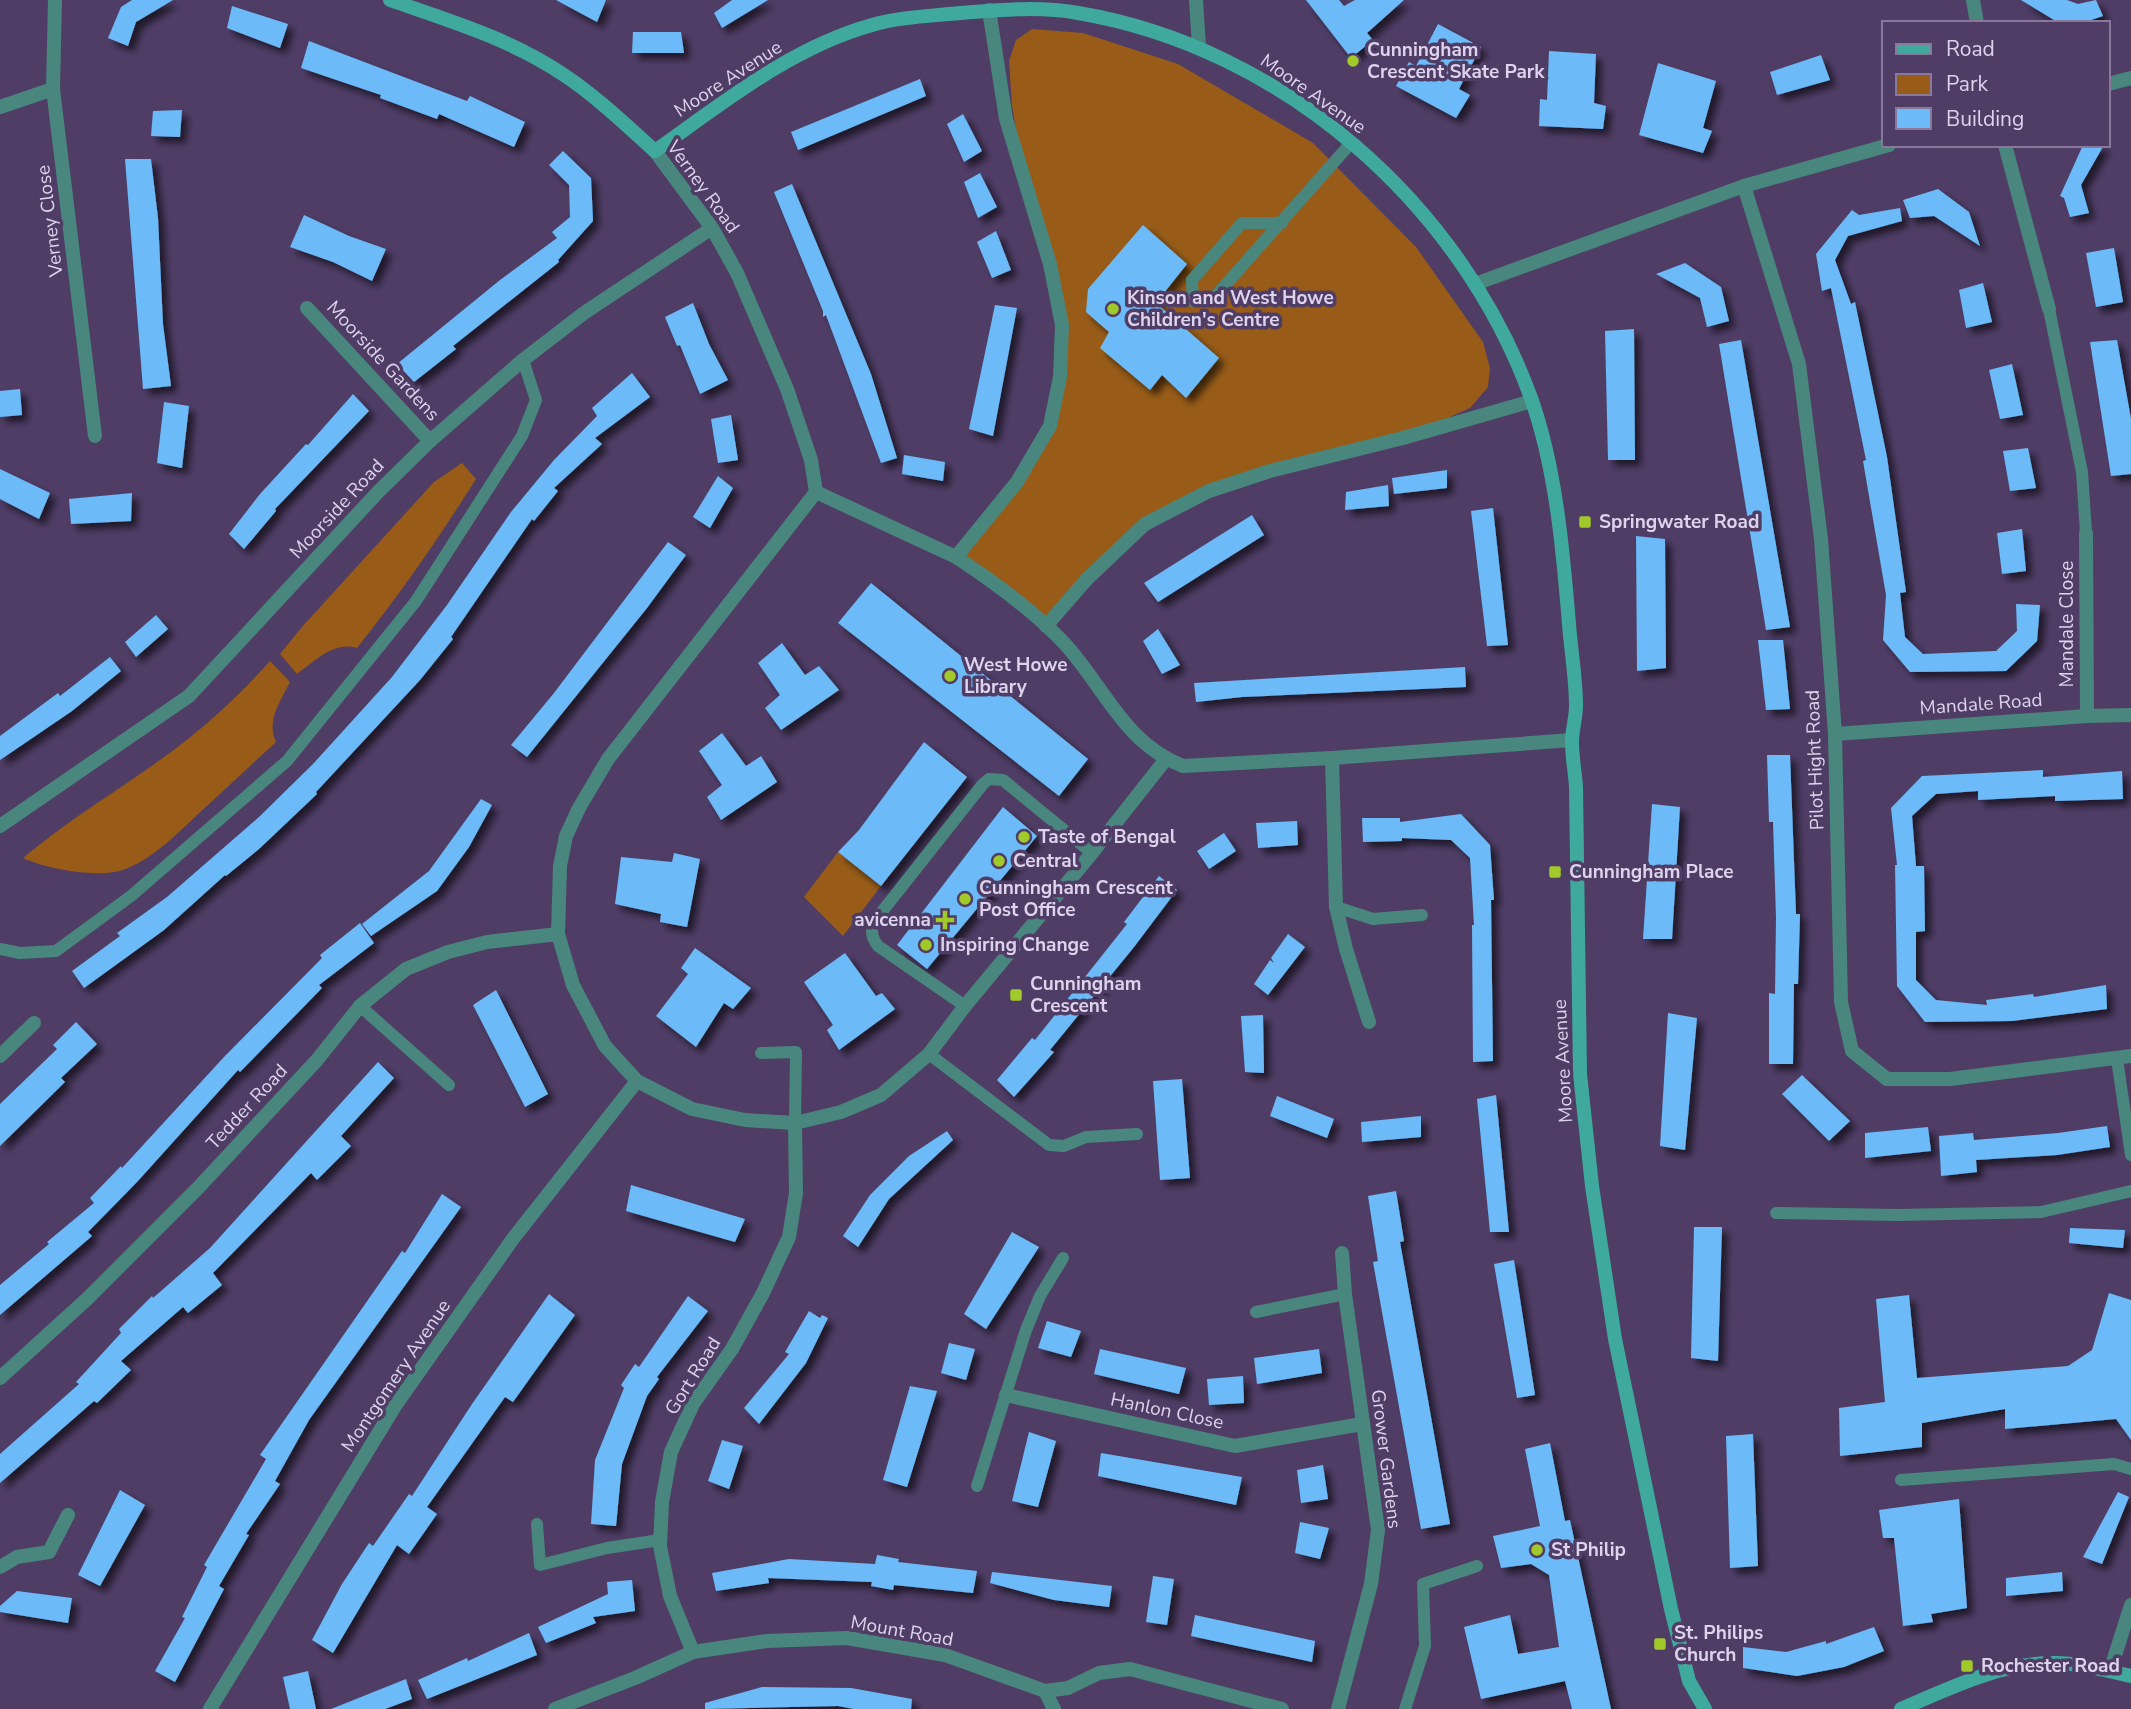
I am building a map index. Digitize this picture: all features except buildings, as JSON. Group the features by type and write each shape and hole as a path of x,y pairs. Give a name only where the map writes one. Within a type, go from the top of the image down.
{"street":[{"name":"Verney Close","path":"55,0 53,89 95,436"},
{"name":"Verney Road","path":"390,0 486,34 527,53 603,103 655,151 712,228 737,273 787,388 811,460 816,492"},
{"path":"1196,0 1199,47"},
{"path":"1973,0 1977,21"},
{"name":"Moore Avenue","path":"655,151 757,78 814,47 873,24 989,10 1029,8 1077,13 1122,23 1199,47 1249,71 1307,108 1351,143 1407,197 1439,233 1475,284 1513,355 1532,401 1547,459 1564,561 1576,706 1572,740 1576,787 1580,1073 1592,1186 1615,1339 1671,1609 1689,1681 1705,1709"},
{"path":"956,557 1017,482 1050,426 1060,377 1062,325 1050,264 1006,119 989,10"},
{"path":"2110,83 2131,78"},
{"path":"0,107 53,89"},
{"path":"1475,284 1744,186 1882,147"},
{"path":"2006,147 2049,309"},
{"name":"Pilot Hight Road","path":"1744,186 1799,364 1821,539 1835,734 1840,1002 1852,1051 1887,1079 1950,1079 2124,1058"},
{"name":"Moorside Road","path":"0,826 189,696 378,492 430,441 523,360 584,313 712,228"},
{"name":"Moorside Gardens","path":"307,308 430,441"},
{"path":"1046,626 1087,579 1145,524 1209,491 1270,471 1403,438 1532,401"},
{"path":"1166,759 929,1054 881,1095 841,1112 794,1123 745,1120 692,1109 637,1081 604,1046 573,985 558,934 560,866 566,836 579,808 608,759 640,715 816,492 956,557 976,570 1066,645 1131,731 1147,747 1183,766 1572,740"},
{"name":"Mandale Close","path":"2086,533 2087,716"},
{"name":"Mandale Road","path":"1835,734 2131,715"},
{"path":"1332,758 1336,907 1368,1022"},
{"name":"Tedder Road","path":"0,1378 87,1299 198,1188 317,1060 360,1006 406,969 448,952 487,942 558,934"},
{"path":"0,1056 34,1023"},
{"name":"Montgomery Avenue","path":"210,1709 395,1406 512,1240 637,1081"},
{"name":"Gort Road","path":"693,1652 670,1595 660,1540 662,1502 671,1452 693,1404 733,1349 789,1237 796,1192 794,1123"},
{"name":"Grower Gardens","path":"1338,1709 1371,1584 1378,1530 1345,1294 1342,1253"},
{"name":"Hanlon Close","path":"1006,1395 1235,1446 1363,1424"},
{"path":"0,1567 17,1558 49,1552 68,1515"},
{"path":"2110,1671 2131,1605"},
{"name":"Mount Road","path":"555,1709 693,1652 767,1641 847,1638 945,1655 1045,1691"},
{"path":"1901,1709 1955,1686 2011,1667 2057,1663 2131,1676"},
{"path":"1054,1709 1045,1691 1068,1688 1099,1673 1130,1668 1282,1709"}],"lane":[{"path":"1282,223 1242,223 1192,280 1194,301 1213,299 1282,223 1351,143"},
{"path":"2049,309 2082,472 2086,533"},
{"path":"0,949 19,953 56,951 131,896 287,761 416,601 522,436 536,401 523,360"},
{"path":"965,1006 878,946 872,937 872,930 873,923 983,784 989,779 1003,779 1092,853"},
{"path":"1336,907 1373,919 1422,915"},
{"path":"360,1006 449,1085"},
{"path":"761,1053 796,1052 794,1123"},
{"path":"929,1054 1049,1145 1064,1146 1086,1138 1137,1134"},
{"path":"2124,1058 2131,1155"},
{"path":"1776,1213 1898,1215 2041,1212 2131,1191"},
{"path":"977,1486 1026,1330 1040,1296 1063,1258"},
{"path":"1256,1312 1345,1294"},
{"path":"1901,1480 2114,1464 2131,1469"},
{"path":"537,1524 540,1565 607,1548 660,1540"},
{"path":"1405,1709 1425,1646 1423,1584 1477,1566"}],"green space":[{"path":"1032,29 1083,33 1178,64 1313,143 1416,247 1483,342 1490,368 1488,387 1470,408 1403,438 1270,471 1145,524 1046,626 956,557 1050,426 1062,325 1026,184 1012,106 1009,61 1016,40"},
{"path":"462,463 476,479 373,628 357,648 340,647 333,650 297,674 280,654 434,482"},
{"path":"270,661 290,682 273,719 276,742 164,845 128,868 104,873 75,872 23,858 188,739 230,702"},
{"path":"838,852 881,886 843,936 804,897"}],"place":[{"name":"Cunningham Crescent Skate Park","path":"1353,61"},
{"name":"Kinson and West Howe Children's Centre","path":"1113,309"},
{"name":"Springwater Road","path":"1585,522"},
{"name":"West Howe Library","path":"950,676"},
{"name":"Taste of Bengal","path":"1024,837"},
{"name":"Central","path":"999,861"},
{"name":"Cunningham Place","path":"1555,872"},
{"name":"Cunningham Crescent Post Office","path":"965,899"},
{"name":"avicenna","path":"945,920"},
{"name":"Inspiring Change","path":"926,945"},
{"name":"Cunningham Crescent","path":"1016,995"},
{"name":"St Philip","path":"1537,1550"},
{"name":"St. Philips Church","path":"1660,1644"},
{"name":"Rochester Road","path":"1967,1666"}]}
